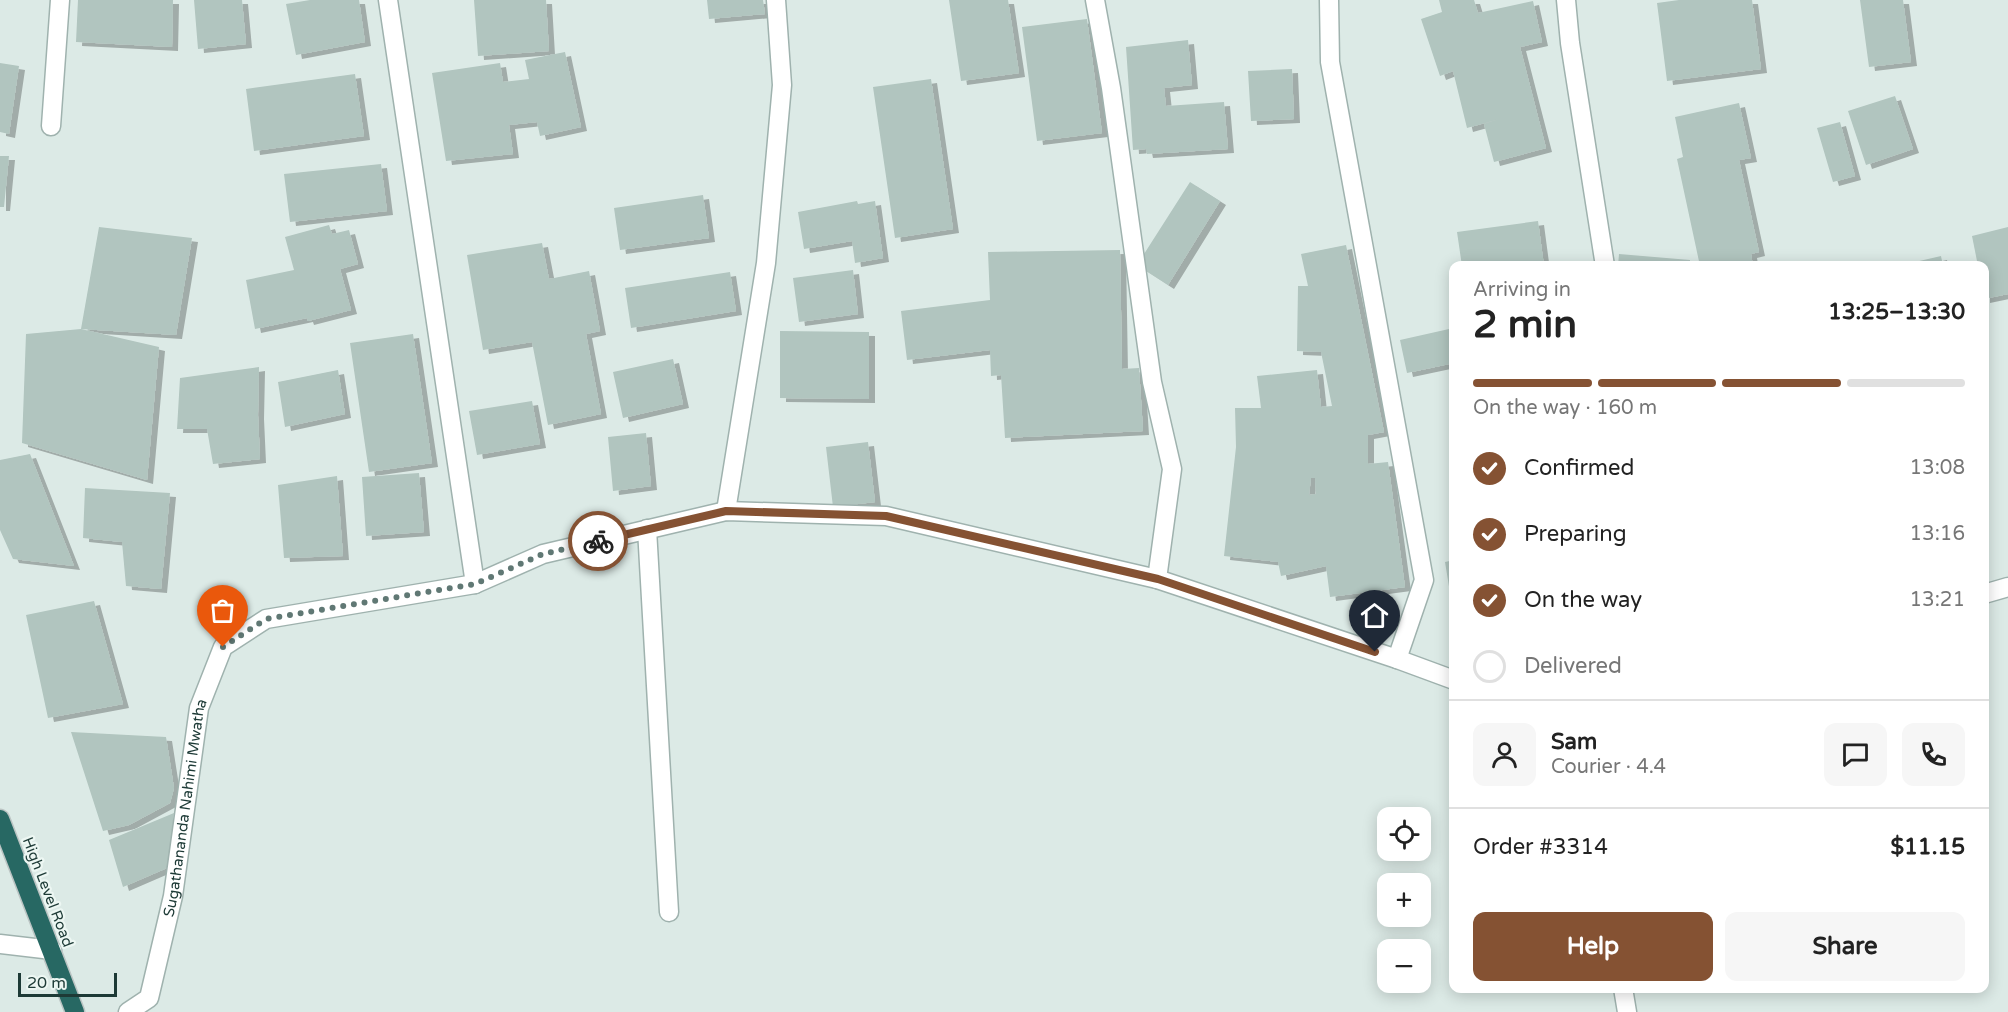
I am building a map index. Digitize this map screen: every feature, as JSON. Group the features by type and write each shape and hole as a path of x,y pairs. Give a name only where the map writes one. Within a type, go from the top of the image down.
{"highway":[{"name":"High Level Road","path":"0,819 75,1012"}],"street":[{"path":"51,126 60,0"},
{"path":"388,0 475,584"},
{"path":"726,511 766,263 782,86 776,0"},
{"path":"1095,0 1111,88 1152,382 1172,469 1158,579"},
{"path":"1329,0 1330,62 1424,580 1397,659"},
{"path":"1566,0 1570,43 1604,261"},
{"name":"Sugathananda Nahimi Mwatha","path":"128,1012 149,998 173,896 199,708 223,647 266,619 475,584 543,554 726,511 886,516 1158,579 1449,678"},
{"path":"647,529 669,912"},
{"path":"1989,593 2008,587"},
{"path":"0,944 52,950"},
{"path":"1624,993 1627,1012"}],"building":[{"path":"78,0 173,0 172,47 76,42"},
{"path":"194,0 242,0 246,44 198,49"},
{"path":"310,0 359,0 365,42 296,55 286,4"},
{"path":"474,0 546,0 549,51 478,56"},
{"path":"707,0 763,0 765,14 709,19"},
{"path":"949,0 1008,0 1019,73 961,81"},
{"path":"1439,0 1474,0 1478,13 1533,1 1542,42 1520,47 1546,148 1494,162 1484,124 1499,119 1467,128 1453,71 1440,76 1421,19 1442,12"},
{"path":"1679,0 1752,0 1761,69 1667,81 1657,3"},
{"path":"1860,0 1903,0 1911,62 1869,67"},
{"path":"1087,19 1102,133 1037,141 1022,27"},
{"path":"1188,40 1192,85 1164,88 1166,106 1224,102 1228,149 1147,154 1146,149 1133,150 1126,47"},
{"path":"565,52 581,127 540,136 537,122 509,125 513,154 446,161 432,73 500,63 503,82 529,79 525,60"},
{"path":"0,63 19,66 9,134 0,132"},
{"path":"1292,69 1294,119 1251,121 1248,71"},
{"path":"355,74 364,136 254,151 246,89"},
{"path":"931,79 953,229 895,238 873,87"},
{"path":"1895,96 1913,149 1866,165 1848,111"},
{"path":"1739,103 1751,158 1739,160 1759,252 1751,254 1752,261 1699,261 1677,159 1683,157 1675,117"},
{"path":"1840,122 1855,176 1833,182 1817,128"},
{"path":"0,156 9,156 4,207 0,207"},
{"path":"381,164 387,211 290,222 284,174"},
{"path":"1190,182 1220,201 1168,285 1137,265"},
{"path":"703,195 709,238 620,250 614,208"},
{"path":"857,201 858,204 875,201 883,258 855,263 852,241 804,249 798,212"},
{"path":"1538,221 1543,261 1461,261 1457,232"},
{"path":"329,225 332,234 349,230 358,264 340,269 351,310 308,321 307,318 255,329 246,280 294,270 285,237"},
{"path":"99,227 192,238 176,335 81,329"},
{"path":"2008,227 2008,294 1989,298 1989,261 1977,261 1972,236"},
{"path":"542,243 549,279 589,271 600,331 586,334 601,414 548,425 532,342 483,350 467,255"},
{"path":"1346,245 1384,432 1368,435 1368,464 1388,462 1405,587 1330,597 1326,566 1281,576 1278,562 1224,556 1236,447 1235,408 1261,408 1257,376 1317,370 1321,407 1332,406 1321,352 1297,351 1298,286 1308,286 1301,254","holes":["1311,478 1315,478 1316,494 1309,495"]},
{"path":"1120,250 1122,369 1139,368 1143,431 1005,438 1001,375 991,376 990,350 907,360 901,311 990,300 988,252"},
{"path":"1619,254 1690,260 1690,261 1618,261"},
{"path":"1941,256 1942,261 1919,261"},
{"path":"853,270 858,314 799,322 793,278"},
{"path":"730,272 736,311 631,328 625,288"},
{"path":"81,329 159,347 147,480 22,443 26,334"},
{"path":"1449,329 1449,364 1407,373 1400,340"},
{"path":"780,331 869,332 869,399 780,398"},
{"path":"413,334 432,463 369,472 350,343"},
{"path":"673,359 683,404 623,418 613,372"},
{"path":"259,367 260,459 213,464 207,429 177,429 180,378"},
{"path":"338,370 345,414 285,427 278,382"},
{"path":"532,401 540,444 477,455 469,411"},
{"path":"646,433 651,486 613,491 608,437"},
{"path":"868,442 875,502 833,507 826,447"},
{"path":"30,454 74,566 13,559 0,530 0,460"},
{"path":"419,473 424,532 366,536 362,477"},
{"path":"337,476 343,556 284,558 278,485"},
{"path":"85,488 170,493 161,589 126,586 122,542 83,538"},
{"path":"1449,561 1449,587 1445,562"},
{"path":"94,601 123,704 48,718 26,615"},
{"path":"71,732 166,737 174,788 170,803 129,825 103,831"},
{"path":"174,813 167,868 123,887 109,840"}],"way so far":[{"path":"223,647 266,619 475,584 543,554 598,541"}],"route":[{"path":"598,541 726,511 886,516 1158,579 1375,652"}]}
